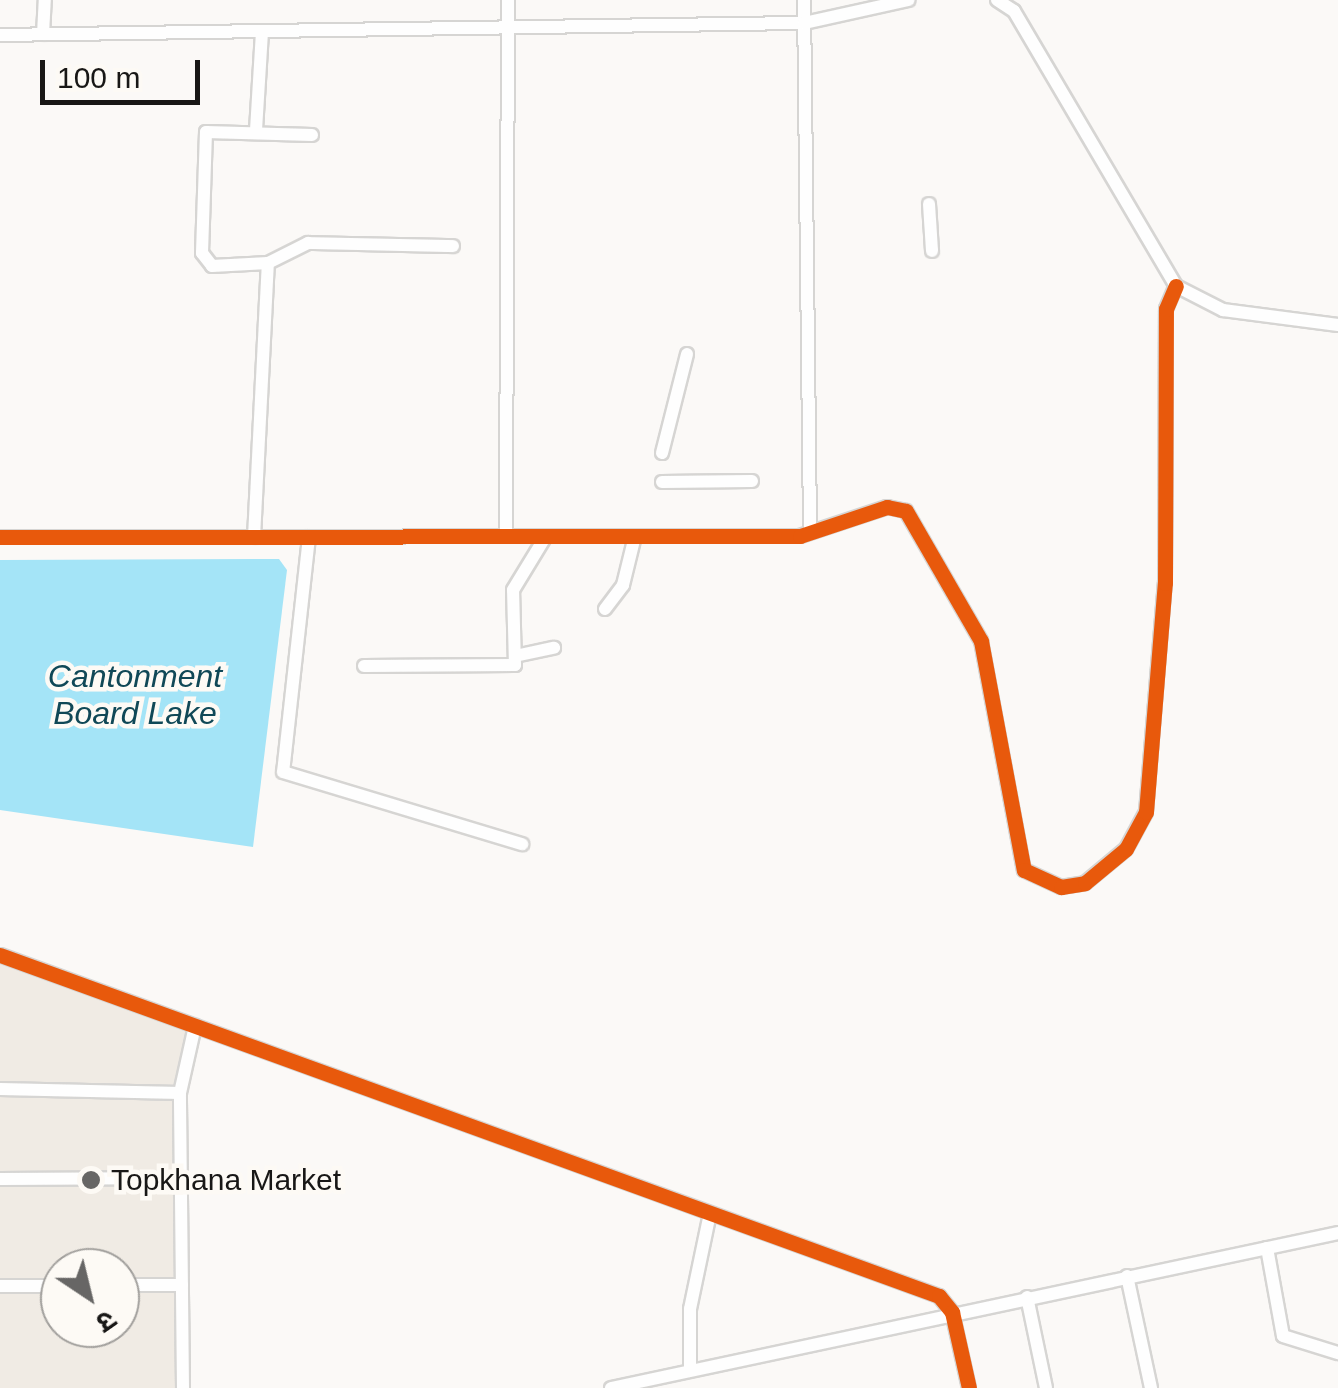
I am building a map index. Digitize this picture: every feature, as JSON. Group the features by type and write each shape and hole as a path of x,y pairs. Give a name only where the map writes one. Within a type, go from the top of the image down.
{"street":[{"path":"43,34 45,0"},
{"path":"506,536 508,0"},
{"path":"804,0 810,532"},
{"path":"0,35 262,33 508,24 804,23 909,0"},
{"path":"997,0 1014,11 1176,286 1223,310 1338,325"},
{"path":"256,130 262,33"},
{"path":"312,135 256,130 206,132 202,254 212,266 268,263 308,243 453,246"},
{"path":"929,204 932,252"},
{"path":"254,537 268,263"},
{"path":"0,537 810,532 887,507 906,511 981,641 1024,870 1061,887 1085,883 1126,850 1146,812 1165,583 1166,309 1176,286"},
{"path":"662,452 686,354"},
{"path":"662,482 752,481"},
{"path":"364,666 516,665 513,590 546,536"},
{"path":"605,609 623,585 635,536"},
{"path":"309,537 283,772 522,844"},
{"path":"515,656 554,648"},
{"path":"0,955 710,1218 940,1296 952,1312 969,1388"},
{"path":"184,1388 180,1092 195,1026"},
{"path":"0,1089 180,1092"},
{"path":"0,1179 181,1178"},
{"path":"682,1388 690,1309 710,1218"},
{"path":"611,1388 952,1312 1338,1233"},
{"path":"1267,1248 1284,1336 1338,1352"},
{"path":"1128,1276 1151,1388"},
{"path":"140,1285 182,1285"},
{"path":"0,1286 40,1286"},
{"path":"1027,1297 1046,1388"}],"shaded area":[{"name":"Topkhana Market","path":"0,954 195,1026 180,1093 183,1388 0,1388"}],"water":[{"name":"Cantonment Board Lake","path":"279,559 287,570 253,847 0,810 0,560"}],"cycle path":[{"path":"0,537 800,536 887,507 906,511 981,641 1024,870 1061,887 1085,883 1126,849 1146,812 1165,583 1166,309 1176,286"},
{"path":"0,955 939,1296 952,1312 969,1388"}],"place":[{"name":"Topkhana Market","path":"91,1180"}]}
